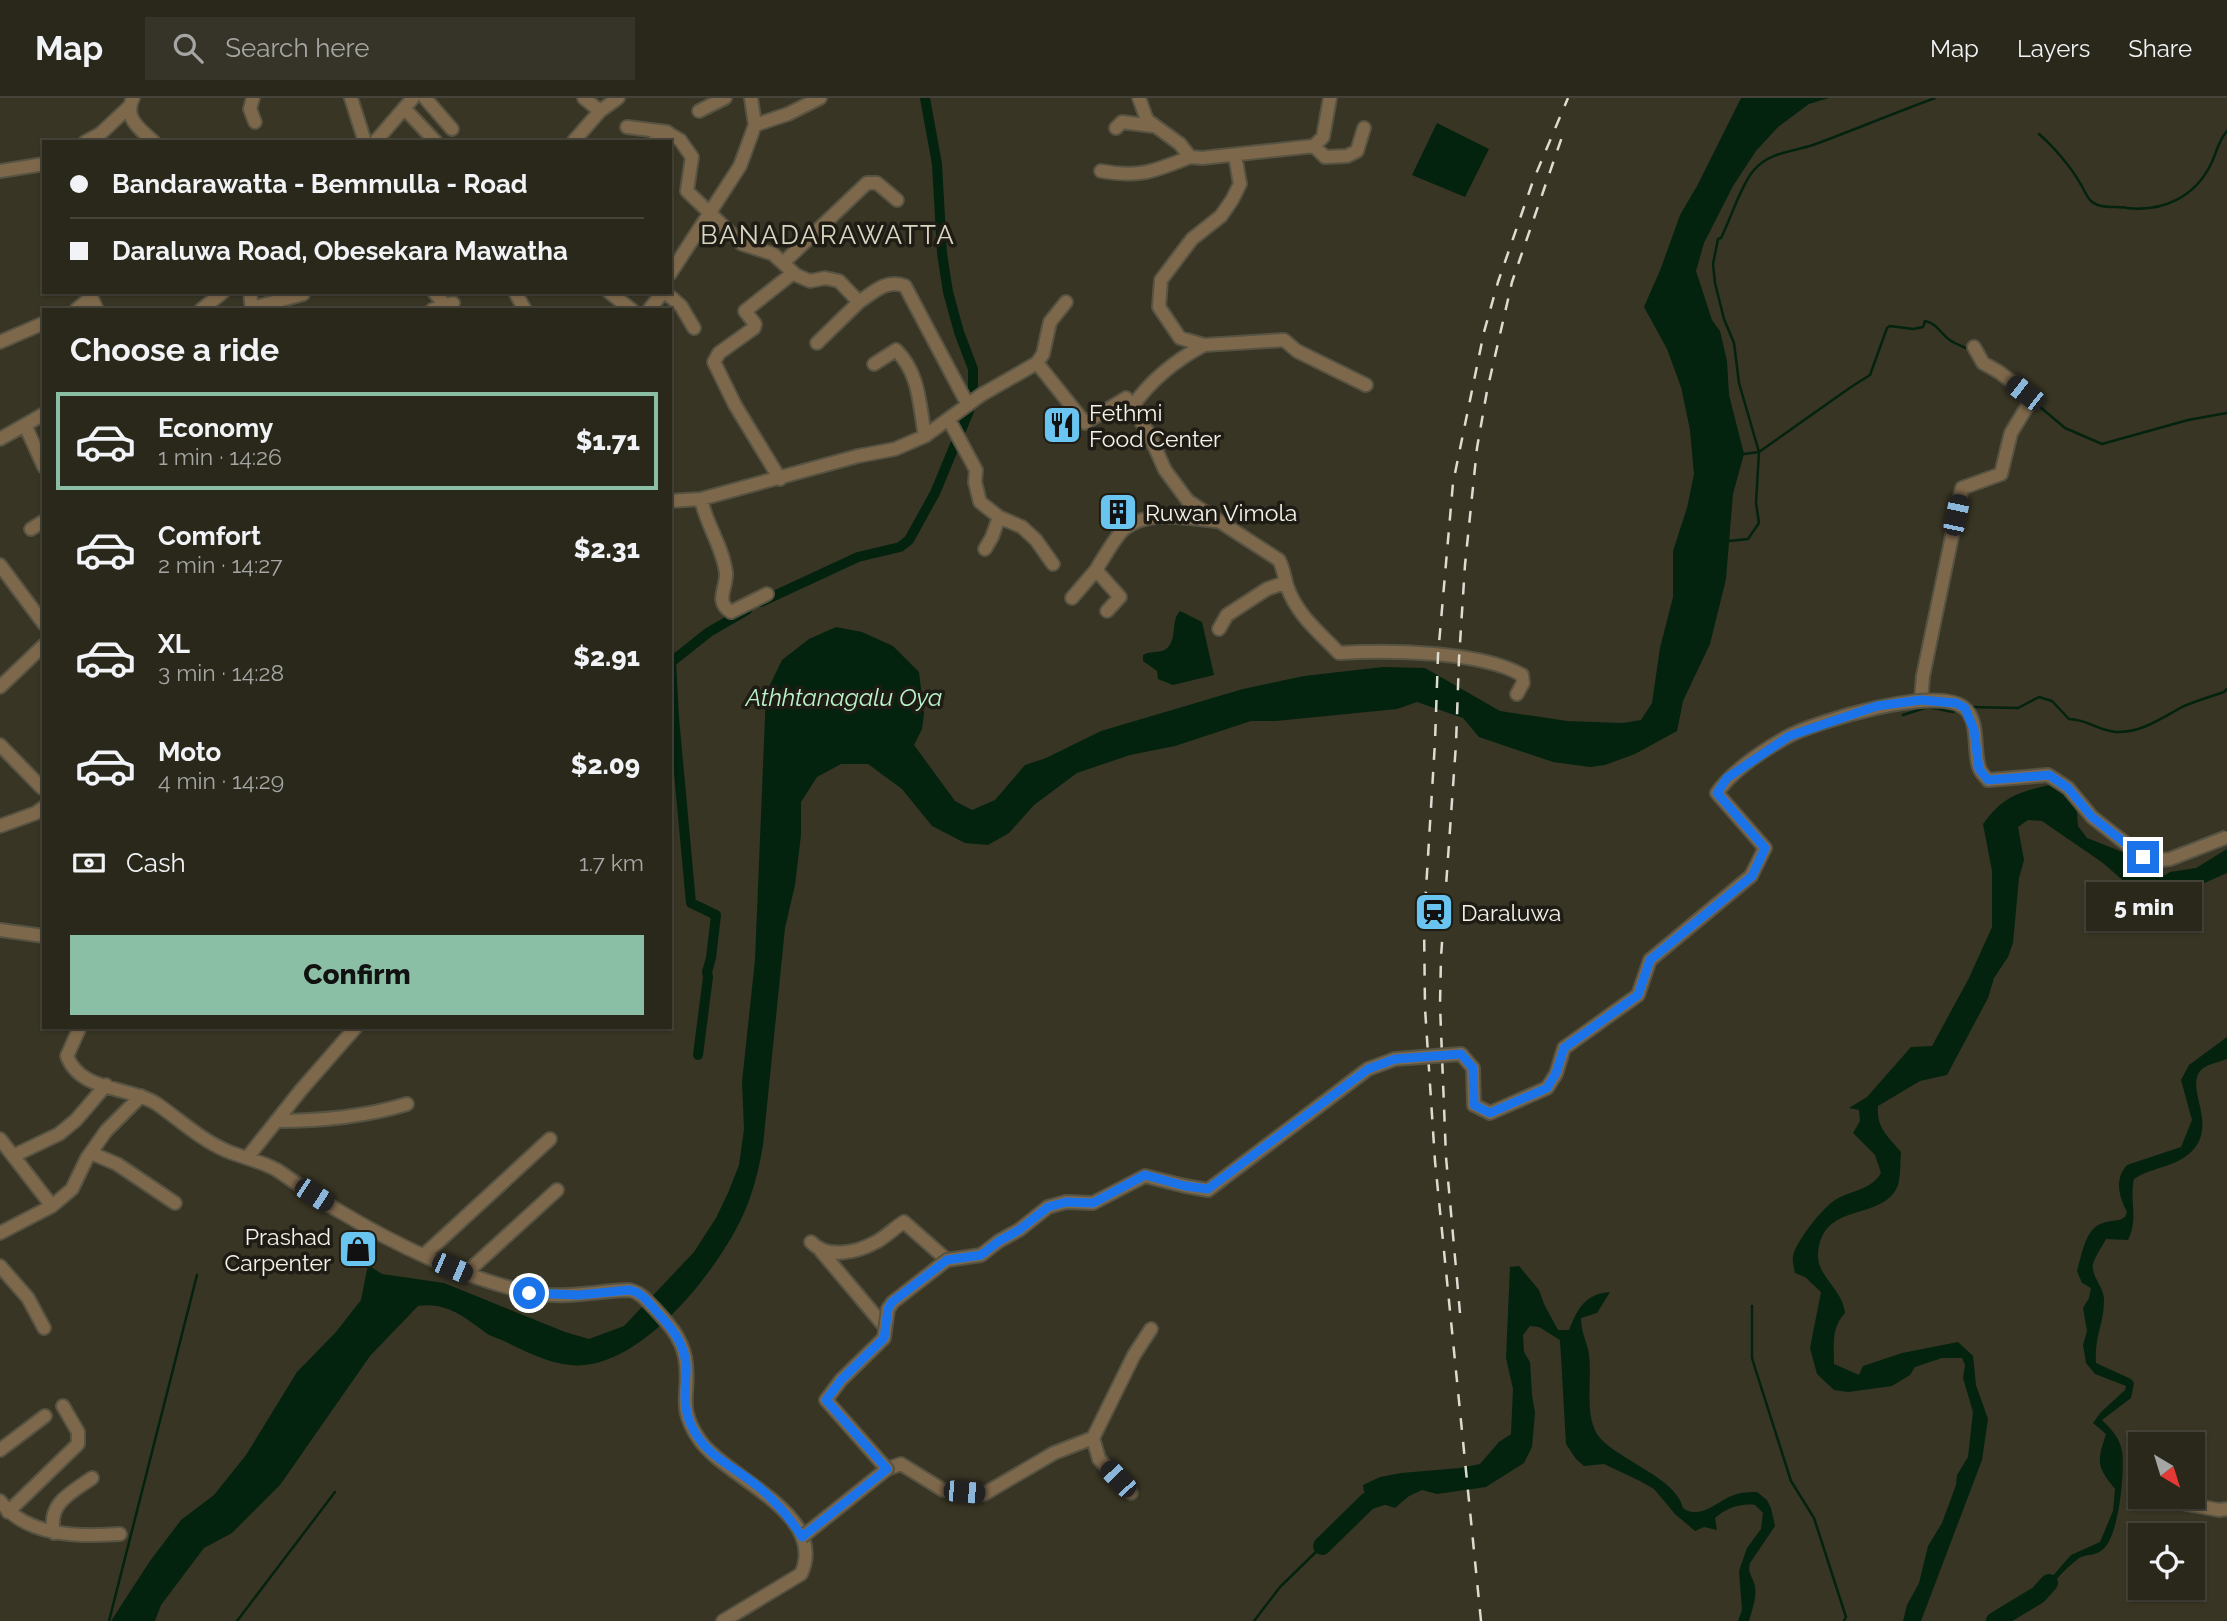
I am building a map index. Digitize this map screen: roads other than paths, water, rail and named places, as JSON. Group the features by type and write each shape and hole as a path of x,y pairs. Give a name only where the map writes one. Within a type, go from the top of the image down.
{"street":[{"path":"253,98 250,109 255,122"},
{"path":"351,98 364,140"},
{"path":"425,98 452,129"},
{"path":"584,98 600,111"},
{"path":"575,140 600,111 618,98"},
{"path":"699,111 725,98"},
{"path":"672,270 740,166 755,125 751,98"},
{"path":"755,125 788,114 820,98"},
{"path":"1139,98 1147,120 1180,144 1190,157"},
{"path":"1101,171 1127,176 1154,171 1190,157 1314,146 1323,137 1330,98"},
{"path":"89,140 100,134 131,102"},
{"path":"131,102 132,121 152,140"},
{"path":"377,140 409,103 435,140"},
{"path":"1116,128 1122,122 1154,126"},
{"path":"627,127 667,132 680,140 692,157 687,191 742,244 773,254 793,273 810,281 825,278 839,281 859,302"},
{"path":"1314,146 1325,157 1347,156 1357,151 1364,128"},
{"path":"658,140 671,135"},
{"path":"1235,155 1240,184 1232,200 1221,216 1192,239 1161,280 1158,307 1180,338 1204,345 1284,340 1310,358 1366,385"},
{"path":"0,171 42,164"},
{"path":"783,263 867,183 877,183 897,200"},
{"path":"780,478 735,405 714,362 719,353 754,328 755,324 746,311 793,273"},
{"path":"817,343 859,302 885,285 895,282 905,286 968,405"},
{"path":"203,308 221,294"},
{"path":"255,308 303,294"},
{"path":"437,294 453,303"},
{"path":"612,294 629,308"},
{"path":"651,308 662,294"},
{"path":"666,294 681,306 694,328"},
{"path":"672,502 701,499 858,456 895,449 925,436 981,395 1037,363 1043,354 1050,323 1066,302"},
{"path":"0,342 42,324"},
{"path":"1132,407 1145,388 1185,355 1204,345"},
{"path":"1921,700 1923,677 1962,488 2001,474 2011,433 2028,405 2025,393 1983,363 1974,347"},
{"path":"874,364 896,350 902,356 914,373 925,436"},
{"path":"1037,363 1085,424 1126,398 1149,434 1165,470 1188,501 1279,560 1286,575 1287,586 1304,617 1339,653 1364,651 1473,657 1512,669 1522,675 1523,683 1517,694"},
{"path":"0,439 42,415"},
{"path":"949,420 976,470 975,482 980,502 999,517 1022,527 1036,540 1053,564"},
{"path":"26,425 42,462"},
{"path":"701,499 726,573 721,601 725,608 732,612 767,594"},
{"path":"1072,598 1096,570 1123,530 1142,520 1165,516 1219,521"},
{"path":"985,549 999,517"},
{"path":"30,529 42,522"},
{"path":"0,565 42,621"},
{"path":"1096,570 1121,597 1107,611"},
{"path":"1219,629 1227,615 1267,589 1281,584 1287,586"},
{"path":"0,687 42,647"},
{"path":"887,1469 826,1400 841,1380 884,1338 888,1309 892,1302 947,1260 981,1255 1048,1207 1066,1202 1093,1203 1145,1175 1208,1189 1368,1069 1395,1059 1461,1054 1473,1068 1474,1105 1490,1113 1547,1088 1556,1073 1564,1048 1638,995 1650,960 1752,876 1765,848 1717,793 1727,778 1789,736 1877,706 1921,700 1956,703 1965,708 1974,730 1979,769 1988,780 2049,775 2068,788 2092,817 2143,857 2170,859 2227,837"},
{"path":"0,745 42,787"},
{"path":"0,826 41,813"},
{"path":"0,930 42,936"},
{"path":"79,1029 67,1056 70,1065 90,1081 153,1102 209,1141 276,1170 338,1211 424,1255 465,1274 529,1293 578,1295 629,1290 644,1297 672,1328 681,1343 685,1357 684,1403 696,1435 705,1448 761,1489 784,1512 802,1537 806,1548 806,1562 801,1574 723,1621"},
{"path":"247,1157 354,1029"},
{"path":"15,1155 59,1134 76,1120 106,1085"},
{"path":"0,1233 52,1206 72,1189 106,1131 141,1096"},
{"path":"276,1121 317,1121 407,1104"},
{"path":"0,1139 52,1206"},
{"path":"424,1255 550,1139"},
{"path":"91,1153 117,1164 175,1202"},
{"path":"465,1274 556,1190"},
{"path":"885,1327 815,1245 833,1254 854,1249 876,1242 904,1222 947,1260"},
{"path":"0,1266 28,1298 44,1328"},
{"path":"802,1537 887,1469 901,1464 943,1490 984,1494 1054,1453 1093,1438 1151,1329"},
{"path":"8,1512 78,1444 78,1432 63,1406"},
{"path":"0,1450 45,1416"},
{"path":"1093,1438 1099,1459 1131,1493"},
{"path":"54,1533 51,1519 56,1507 65,1497 92,1478"},
{"path":"0,1501 8,1512 54,1533 88,1536 120,1534"},
{"path":"2205,1507 2219,1510 2227,1508"}],"water":[{"name":"Athhtanagalu Oya","path":"1741,98 1829,98 1809,104 1778,127 1756,151 1733,186 1704,243 1696,271 1712,320 1720,331 1727,361 1729,395 1744,454 1733,494 1726,579 1710,644 1683,701 1677,731 1635,754 1605,765 1590,767 1553,762 1479,737 1463,718 1417,702 1397,709 1251,721 1175,746 1130,755 1077,773 1034,805 1009,833 988,845 965,843 932,826 902,789 868,764 841,764 817,777 801,802 801,835 795,885 785,928 763,1145 756,1179 735,1231 722,1253 686,1300 664,1323 640,1342 614,1357 589,1364 563,1364 548,1360 489,1335 465,1317 447,1309 418,1306 370,1356 280,1485 232,1533 204,1548 161,1605 155,1621 111,1621 150,1561 181,1520 214,1495 246,1455 297,1372 336,1332 361,1300 368,1265 382,1274 444,1283 565,1332 589,1339 624,1326 694,1252 728,1193 739,1165 744,1129 742,1082 755,960 766,693 782,660 809,639 836,627 862,632 893,646 919,672 924,714 922,729 914,745 955,801 972,810 995,800 1025,765 1046,758 1101,731 1243,689 1304,676 1383,667 1425,668 1500,711 1567,721 1623,723 1641,720 1652,703 1660,648 1673,597 1673,551 1687,508 1694,474 1690,430 1681,387 1667,349 1644,307 1680,215"},
{"path":"1437,123 1489,149 1465,197 1412,175"},
{"path":"1180,611 1202,622 1214,675 1173,685 1158,679 1157,671 1143,661 1143,655 1166,649 1170,645 1175,620"},
{"path":"2053,784 2069,796 2077,812 2078,826 2087,838 2125,853 2160,878 2170,872 2196,868 2227,849 2227,873 2166,900 2165,904 2152,906 2103,863 2042,821 2028,820 2018,827 2024,860 2019,878 2013,943 2008,957 1994,978 1988,998 1947,1075 1920,1081 1878,1106 1881,1126 1901,1152 1898,1185 1891,1197 1840,1219 1829,1226 1821,1238 1819,1264 1840,1297 1845,1313 1835,1331 1834,1364 1859,1375 1863,1366 1902,1353 1958,1342 1973,1356 1976,1385 1988,1419 1982,1460 1921,1621 1903,1621 1907,1605 1919,1583 1928,1546 1942,1523 1957,1475 1968,1457 1973,1412 1963,1378 1965,1365 1962,1358 1942,1358 1915,1367 1910,1375 1892,1386 1848,1392 1834,1390 1817,1374 1810,1348 1821,1292 1805,1277 1795,1273 1793,1256 1804,1234 1830,1204 1866,1187 1881,1173 1875,1155 1853,1133 1860,1121 1859,1110 1849,1108 1867,1097 1911,1047 1932,1046 1969,978 1992,927 1992,871 1983,824 1998,807 2013,796"},
{"path":"2227,1037 2227,1059 2204,1067 2197,1077 2202,1117 2199,1140 2186,1156 2134,1179 2133,1224 2128,1240 2106,1239 2094,1261 2094,1273 2104,1296 2096,1363 2131,1379 2134,1383 2131,1398 2102,1420 2112,1430 2121,1446 2123,1472 2120,1500 2111,1538 2106,1546 2096,1554 2078,1559 2036,1601 2031,1595 2044,1586 2071,1555 2100,1542 2113,1511 2115,1489 2104,1475 2100,1463 2106,1434 2093,1423 2126,1386 2095,1374 2086,1363 2083,1345 2087,1331 2083,1308 2091,1288 2082,1283 2077,1271 2083,1250 2088,1236 2097,1226 2125,1217 2127,1212 2120,1194 2119,1182 2127,1165 2181,1147 2192,1120 2181,1080 2189,1065"},
{"path":"1519,1266 1539,1290 1558,1330 1569,1330 1579,1309 1588,1299 1610,1292 1597,1313 1581,1318 1590,1359 1591,1419 1600,1438 1659,1479 1678,1497 1683,1508 1690,1511 1703,1511 1743,1493 1757,1492 1767,1500 1775,1526 1749,1566 1755,1590 1749,1621 1738,1621 1742,1610 1739,1571 1747,1548 1761,1529 1763,1513 1755,1505 1734,1507 1715,1518 1717,1530 1704,1527 1695,1531 1675,1514 1654,1489 1604,1464 1584,1466 1566,1444 1560,1340 1539,1327 1530,1326 1523,1335 1524,1352 1530,1362 1535,1413 1532,1447 1524,1463 1486,1487 1437,1494 1422,1490 1409,1496 1395,1508 1380,1503 1364,1492 1363,1485 1380,1477 1480,1464 1499,1442 1511,1434 1513,1389 1506,1358 1510,1267"}],"waterway":[{"path":"761,602 858,557 900,547 909,540 935,493 969,411 973,369 948,292 942,253 937,164 925,98"},
{"path":"1729,541 1748,539 1759,523 1756,503 1759,452 1739,383 1734,343 1724,319 1715,283 1713,264 1718,239 1721,238 1750,176 1767,159 1813,145 1935,98"},
{"path":"2039,134 2067,164 2094,204 2140,209 2165,205 2196,185 2211,164 2227,131"},
{"path":"1744,454 1759,452 1870,375 1890,326 1913,329 1923,327 1925,321 1934,325 1949,340 1970,350"},
{"path":"2033,401 2065,428 2102,444 2188,420 2227,413"},
{"path":"672,661 709,632 747,610"},
{"path":"672,681 691,903 716,915 698,1055"},
{"path":"1970,707 2018,708 2039,697 2052,701 2069,719 2104,730 2125,732 2151,724 2182,707 2227,689"},
{"path":"1903,715 1928,707 1953,712 1957,710"},
{"path":"109,1621 197,1275"},
{"path":"1752,1306 1752,1358 1791,1481 1814,1518 1846,1617 1844,1621"},
{"path":"237,1621 335,1492"},
{"path":"1322,1546 1368,1501 1395,1492"},
{"path":"1254,1621 1280,1587 1322,1546"},
{"path":"1995,1621 2038,1595 2049,1583"}],"railway":[{"path":"1481,1621 1435,1161 1425,1008 1424,922 1438,655 1453,483 1484,332 1498,282 1533,181 1568,98"},
{"path":"1460,1313 1446,1157 1440,1005 1465,565 1477,448 1487,391 1512,282 1563,134"}],"place":[{"name":"Fethmi Food Center","path":"1062,425"},
{"name":"Ruwan Vimola","path":"1118,512"},
{"name":"Daraluwa","path":"1434,912"},
{"name":"Prashad Carpenter","path":"358,1249"}],"district":[{"name":"BANADARAWATTA","path":"828,235"}]}
